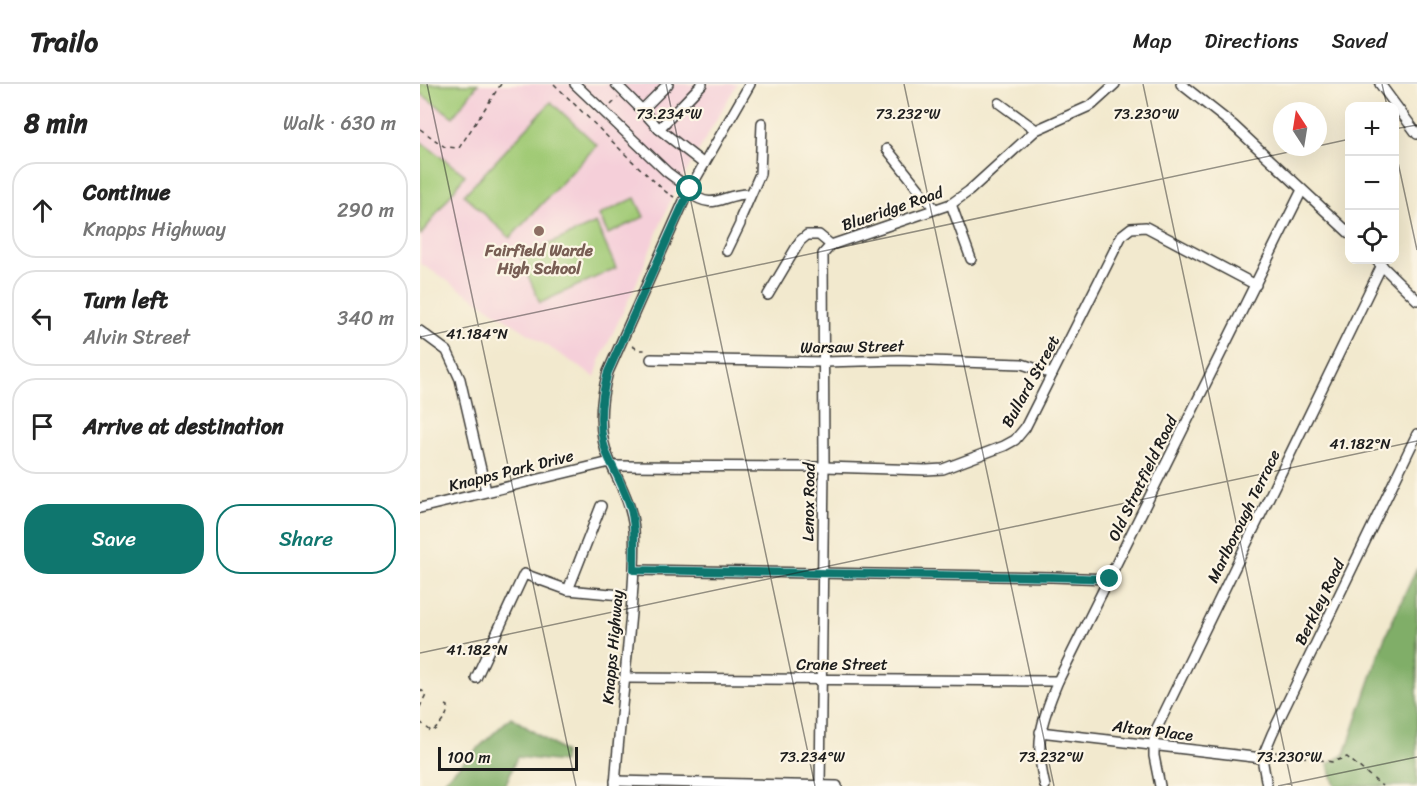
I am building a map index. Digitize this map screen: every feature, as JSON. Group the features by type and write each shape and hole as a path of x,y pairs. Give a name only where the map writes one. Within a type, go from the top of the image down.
{"street":[{"path":"575,84 698,200 710,203 736,194 750,194"},
{"path":"616,84 659,129 704,164"},
{"path":"642,110 668,84"},
{"path":"659,129 702,84"},
{"name":"Knapps Highway","path":"615,784 634,570 634,530 630,507 602,438 601,395 608,372 689,191 750,84"},
{"name":"Blueridge Road","path":"823,254 831,245 951,204 969,191 1036,130 1092,105 1115,84"},
{"path":"1181,84 1233,125 1345,229"},
{"path":"1380,84 1417,134"},
{"path":"999,104 1036,130"},
{"path":"727,250 760,174 762,123"},
{"path":"888,149 934,208"},
{"name":"Old Stratfield Road","path":"1045,786 1040,766 1040,732 1048,704 1168,457 1302,190"},
{"path":"951,204 972,259"},
{"name":"Bullard Street","path":"611,464 944,469 1004,446 1015,440 1025,428 1122,235 1131,228 1146,227 1256,285"},
{"path":"768,295 800,241 807,235 819,235 831,245"},
{"name":"Lenox Road","path":"820,786 824,467 823,254"},
{"name":"Marlborough Terrace","path":"1160,786 1153,746 1155,734 1378,264"},
{"path":"1381,264 1417,300"},
{"path":"420,331 447,351 460,379 486,491"},
{"name":"Warsaw Street","path":"652,355 824,362 899,360 1022,364 1052,374"},
{"name":"Berkley Road","path":"1264,754 1417,434"},
{"name":"Knapps Park Drive","path":"420,508 611,464"},
{"path":"568,590 602,506"},
{"path":"634,570 1110,579"},
{"path":"476,678 524,574 568,590 632,596"},
{"name":"Crane Street","path":"625,678 1058,681"},
{"name":"Alton Place","path":"1040,732 1153,746 1264,754"},
{"path":"1264,754 1267,786"},
{"path":"615,784 837,786"}],"path":[{"path":"420,129 445,147 459,148 501,84"},
{"path":"554,84 630,159 674,197"},
{"path":"605,112 624,92"},
{"path":"632,346 652,355"},
{"path":"420,689 426,694 420,707"},
{"path":"420,722 432,732 440,725 448,710 446,705"},
{"path":"1264,754 1308,756 1332,762 1347,757 1382,786"}],"shaded area":[{"name":"Fairfield Warde High School","path":"420,84 737,84 671,199 636,284 601,358 595,377 420,263"}],"green space":[{"path":"420,84 478,84 453,117 420,93"},
{"path":"551,102 597,145 510,238 464,195"},
{"path":"420,141 465,175 421,235 420,234"},
{"path":"635,198 644,217 608,234 599,215"},
{"path":"596,223 616,268 540,303 520,257"},
{"path":"1417,568 1417,786 1335,786 1328,764 1345,754 1384,639"},
{"path":"511,717 564,752 563,762 517,757 505,786 438,786"}],"place":[{"name":"Fairfield Warde High School","path":"539,231"}],"route":[{"path":"690,189 608,372 601,395 602,438 630,507 634,530 634,570 1110,579"}]}
